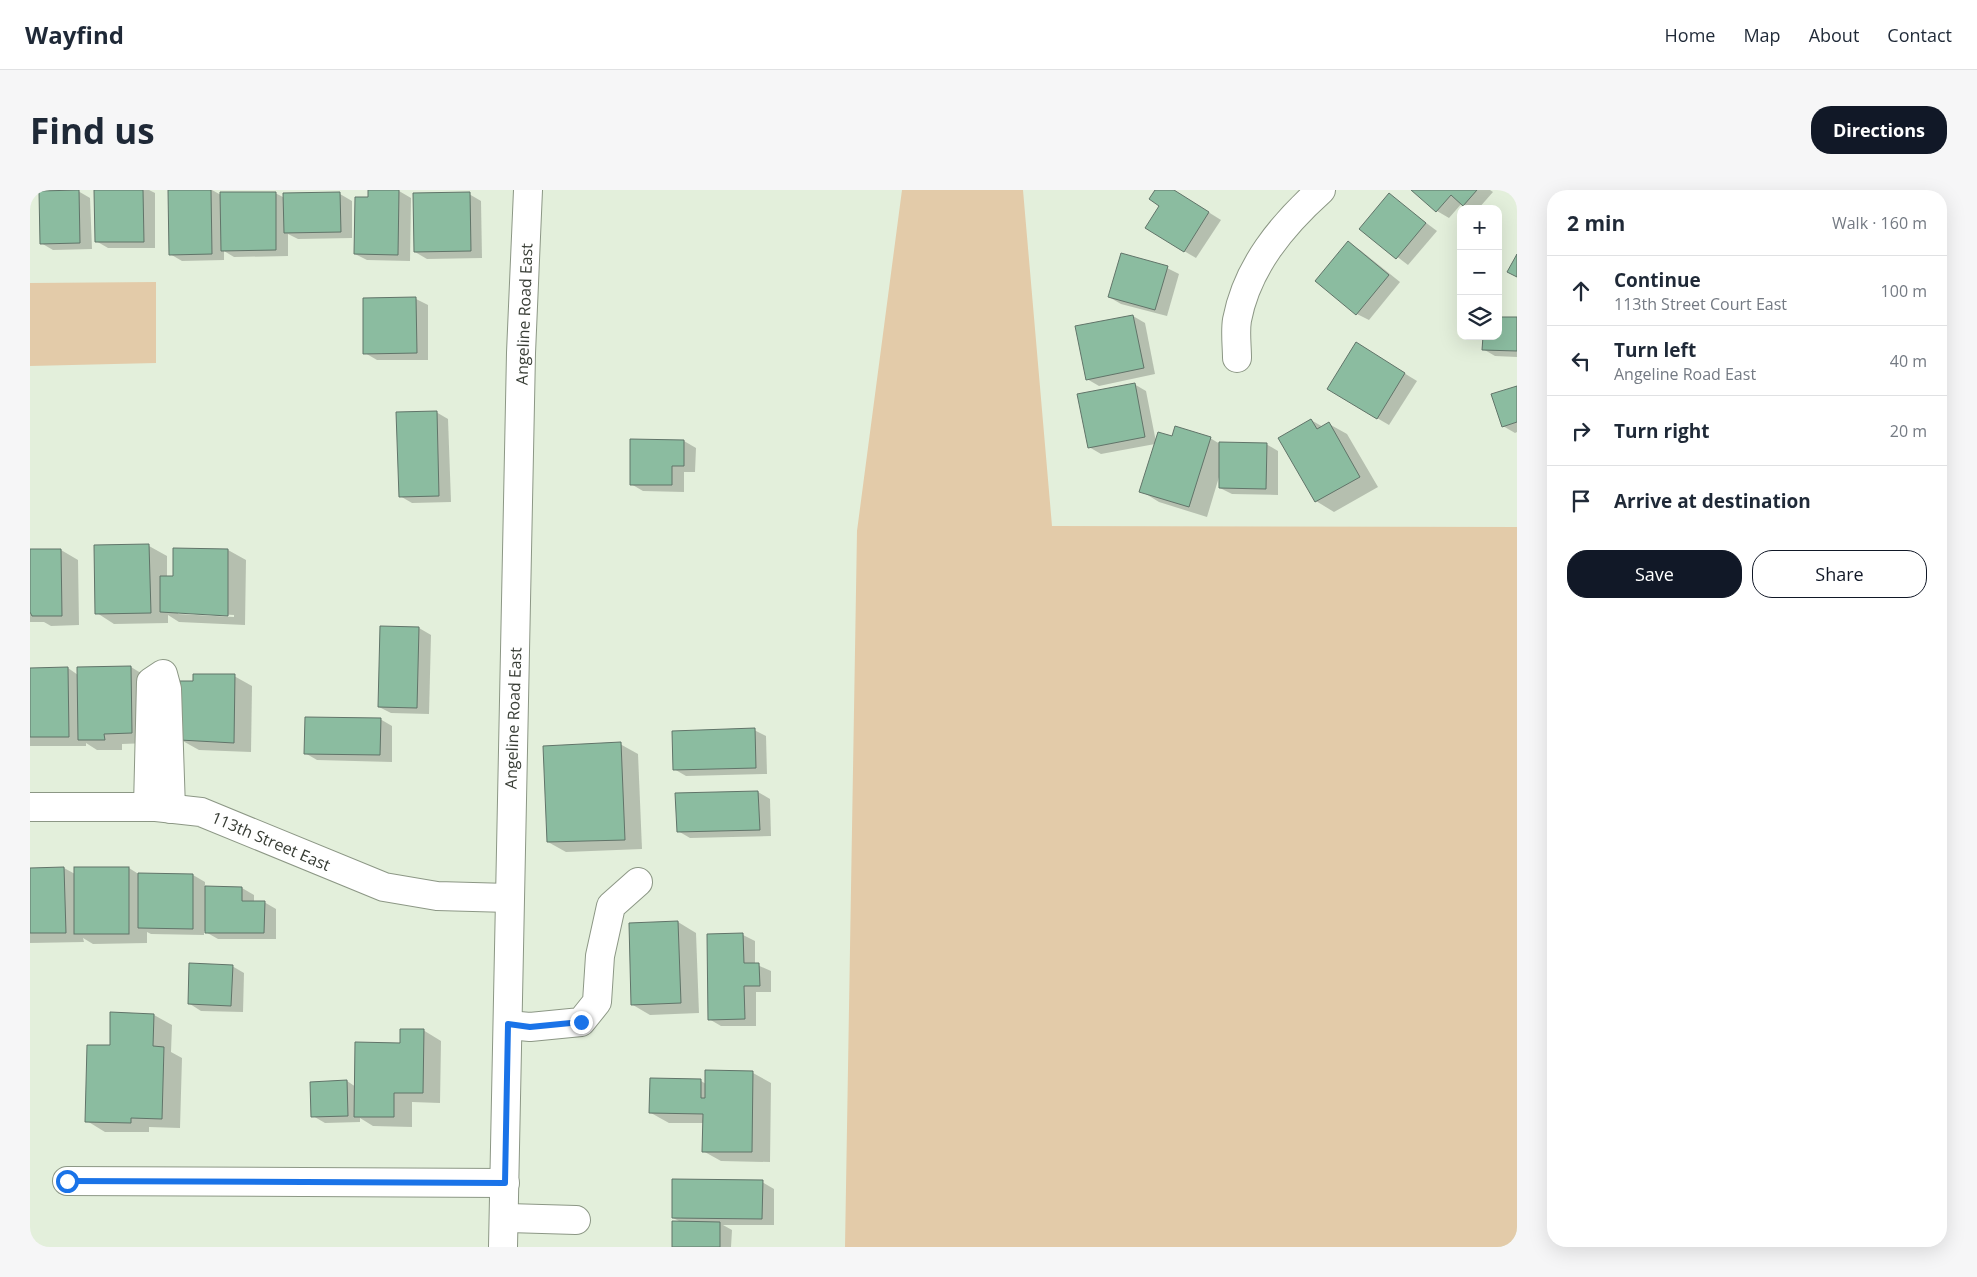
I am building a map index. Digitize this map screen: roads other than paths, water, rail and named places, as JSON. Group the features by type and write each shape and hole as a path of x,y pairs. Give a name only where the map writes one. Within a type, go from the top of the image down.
{"street":[{"name":"Angeline Road East","path":"503,1247 509,898 522,352 528,190"},
{"path":"1237,358 1236,321 1247,287 1261,256 1282,229 1321,190"},
{"name":"113th Street East","path":"30,807 160,808 201,812 384,887 437,896 509,898"},
{"path":"508,1024 530,1027 581,1022 598,1002 600,956 610,906 638,882"},
{"path":"67,1181 505,1183"},
{"path":"504,1218 576,1220"}]}
